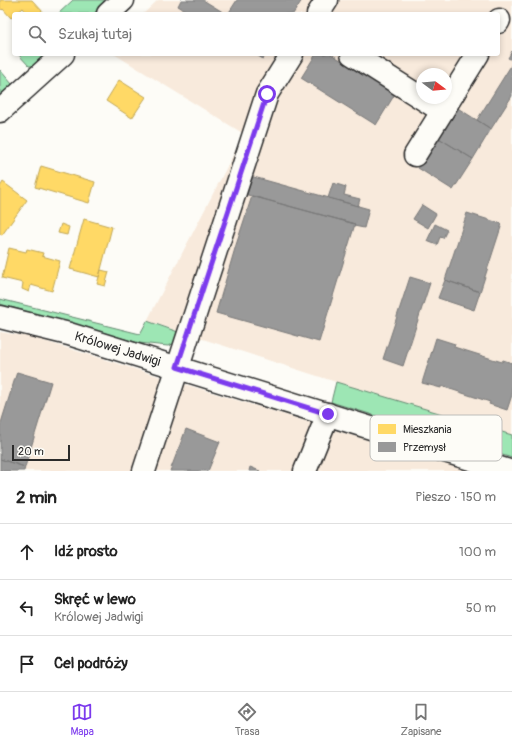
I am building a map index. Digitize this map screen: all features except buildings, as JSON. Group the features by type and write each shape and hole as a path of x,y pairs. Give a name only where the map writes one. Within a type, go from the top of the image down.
{"street":[{"path":"110,12 124,0"},
{"path":"319,12 327,0"},
{"path":"0,111 61,56"},
{"path":"144,471 267,94 291,56"},
{"path":"355,56 442,111"},
{"path":"415,155 477,56"},
{"name":"Królowej Jadwigi","path":"0,317 69,334 370,427"},
{"path":"305,471 328,414"},
{"name":"Królowej Jadwigi","path":"477,461 509,471"}],"shaded area":[{"path":"158,0 512,0 512,435 502,432 502,415 446,415 336,382 147,321 244,134 117,56 500,56 500,12 145,12"},
{"path":"0,332 31,337 370,441 370,461 435,461 468,471 0,471"}],"green space":[{"path":"73,0 108,0 95,12 60,12"},
{"path":"20,56 45,56 37,64 29,66"},
{"path":"0,70 12,84 11,88 0,98"},
{"path":"0,299 140,334 147,321 181,333 175,343 168,346 139,343 0,304"},
{"path":"336,382 446,415 373,415 331,402"},
{"path":"502,432 512,435 512,458 502,455"}],"route":[{"path":"267,94 177,367 328,414"}]}
